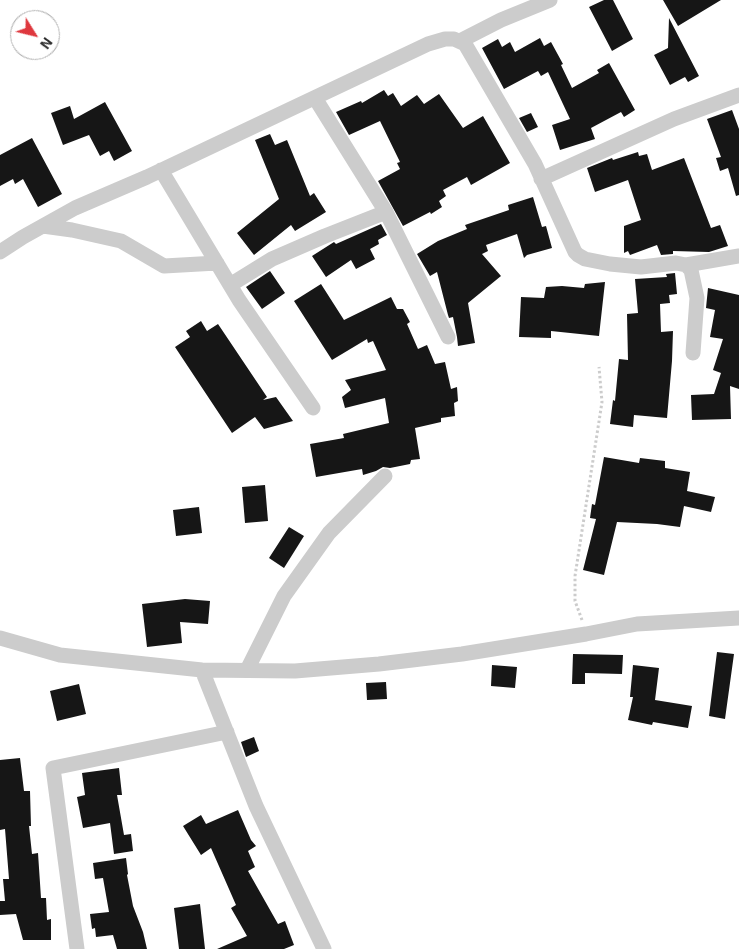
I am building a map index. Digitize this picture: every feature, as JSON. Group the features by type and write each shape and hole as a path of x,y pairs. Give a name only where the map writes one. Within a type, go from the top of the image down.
{"street":[{"path":"460,41 501,20 550,0"},
{"path":"0,252 75,208 161,170 428,44 446,39 460,41 465,44 534,164 578,255 585,259 610,264 641,267 676,263 686,265 739,256"},
{"path":"541,179 674,118 739,95"},
{"path":"315,98 386,212 448,337"},
{"path":"161,170 230,285 313,408"},
{"path":"230,285 272,259 386,212"},
{"path":"43,226 72,230 121,241 164,266 217,263"},
{"path":"686,265 691,270 697,298 693,353"},
{"path":"247,670 284,596 323,541 385,476"},
{"path":"0,638 60,655 202,670 295,671 379,664 462,654 637,624 739,618"},
{"path":"202,670 256,806 324,949"},
{"path":"77,949 53,768 227,732"}],"path":[{"path":"586,634 575,601 574,576 602,402 599,367"}],"building":[{"path":"604,0 613,0 633,39 612,51 589,7"},
{"path":"663,0 721,0 678,26"},
{"path":"669,18 699,76 688,82 685,77 670,85 654,55 668,48"},
{"path":"540,38 544,46 551,42 563,64 561,65 572,88 599,73 597,70 609,63 635,110 624,117 621,112 591,128 595,139 560,150 552,125 570,119 548,72 541,76 538,71 504,89 482,48 498,39 502,47 510,42 515,52"},
{"path":"384,90 388,96 393,93 401,106 417,95 424,104 439,94 463,128 483,116 510,163 471,185 467,177 443,190 446,196 439,201 442,207 403,226 378,181 400,169 397,163 400,162 380,121 349,135 336,112 361,101 362,103"},
{"path":"105,102 132,151 114,161 109,151 100,156 89,135 63,145 51,113 70,106 74,119"},
{"path":"732,110 739,129 739,195 736,196 728,168 720,171 716,158 721,157 707,119"},
{"path":"531,113 538,127 527,132 519,118"},
{"path":"270,134 275,145 287,140 310,196 314,193 326,212 295,231 291,225 254,255 237,233 279,199 255,140"},
{"path":"32,138 62,194 38,207 23,179 15,184 13,179 0,186 0,155"},
{"path":"638,152 639,156 647,154 652,170 684,158 711,228 720,225 728,246 709,252 673,251 673,254 661,255 657,245 630,255 628,251 624,253 624,226 641,220 628,180 595,192 587,168 612,158 613,160"},
{"path":"533,197 542,227 546,226 552,248 527,255 524,258 517,234 486,245 488,251 482,254 501,276 468,303 475,343 458,346 453,317 449,318 437,272 430,276 417,254 438,241 467,229 465,225 509,210 508,205"},
{"path":"381,224 387,235 378,240 379,244 370,249 375,259 356,269 351,260 326,277 312,256 334,242 336,244"},
{"path":"270,271 285,293 262,309 246,287"},
{"path":"675,273 677,294 669,295 670,303 660,304 661,332 673,331 667,418 634,415 633,427 610,424 613,400 615,401 619,359 628,360 627,314 638,313 635,279 667,277 666,274"},
{"path":"605,282 599,336 551,331 551,338 519,337 521,297 544,298 546,287 584,288 585,284"},
{"path":"321,284 344,320 391,297 397,309 403,309 410,322 407,324 418,349 427,345 435,364 445,362 451,389 457,387 458,401 454,403 455,416 441,418 441,422 415,428 420,459 411,460 410,464 390,468 383,467 363,475 362,469 316,477 310,444 344,438 343,434 389,423 385,398 345,408 342,397 351,390 345,380 386,370 373,341 368,343 367,339 332,360 294,301"},
{"path":"708,288 739,295 739,389 730,386 731,419 692,420 691,395 714,394 721,373 713,370 723,339 710,337 715,310 706,308"},
{"path":"201,321 207,331 218,324 267,397 263,400 276,397 293,421 264,429 255,417 232,433 175,347 190,337 186,331"},
{"path":"604,457 639,463 640,458 665,461 665,468 690,472 687,491 715,497 711,512 684,506 680,527 617,522 604,575 583,570 596,519 590,518 592,504 595,505"},
{"path":"265,485 268,521 245,523 242,487"},
{"path":"199,507 202,533 176,536 173,510"},
{"path":"289,527 304,536 284,568 269,558"},
{"path":"185,599 210,601 208,624 180,622 182,643 147,647 142,604"},
{"path":"717,652 734,654 725,719 709,716"},
{"path":"573,654 623,655 622,674 585,673 585,684 572,684"},
{"path":"492,665 517,667 515,688 491,686"},
{"path":"633,665 659,668 655,700 692,706 688,728 653,722 652,725 628,720 633,697 630,697"},
{"path":"386,682 387,699 367,700 366,683"},
{"path":"79,684 86,714 57,721 50,691"},
{"path":"254,737 259,751 246,757 241,742"},
{"path":"20,758 24,791 30,791 31,826 29,826 32,854 38,853 41,898 46,898 47,920 51,919 51,940 23,940 16,914 0,915 0,901 5,901 3,879 9,879 5,829 0,830 0,760"},
{"path":"119,768 122,795 117,795 124,835 131,834 133,851 114,854 110,823 83,828 77,797 85,795 82,773"},
{"path":"238,810 251,840 256,846 248,851 255,867 248,871 278,924 285,921 294,945 284,949 217,949 247,936 231,908 236,905 211,848 201,855 183,826 201,815 206,824"},
{"path":"126,858 133,906 147,949 117,949 113,935 96,937 95,928 92,929 90,914 109,912 103,878 95,879 93,863"},
{"path":"200,904 205,949 179,949 174,908"}]}
